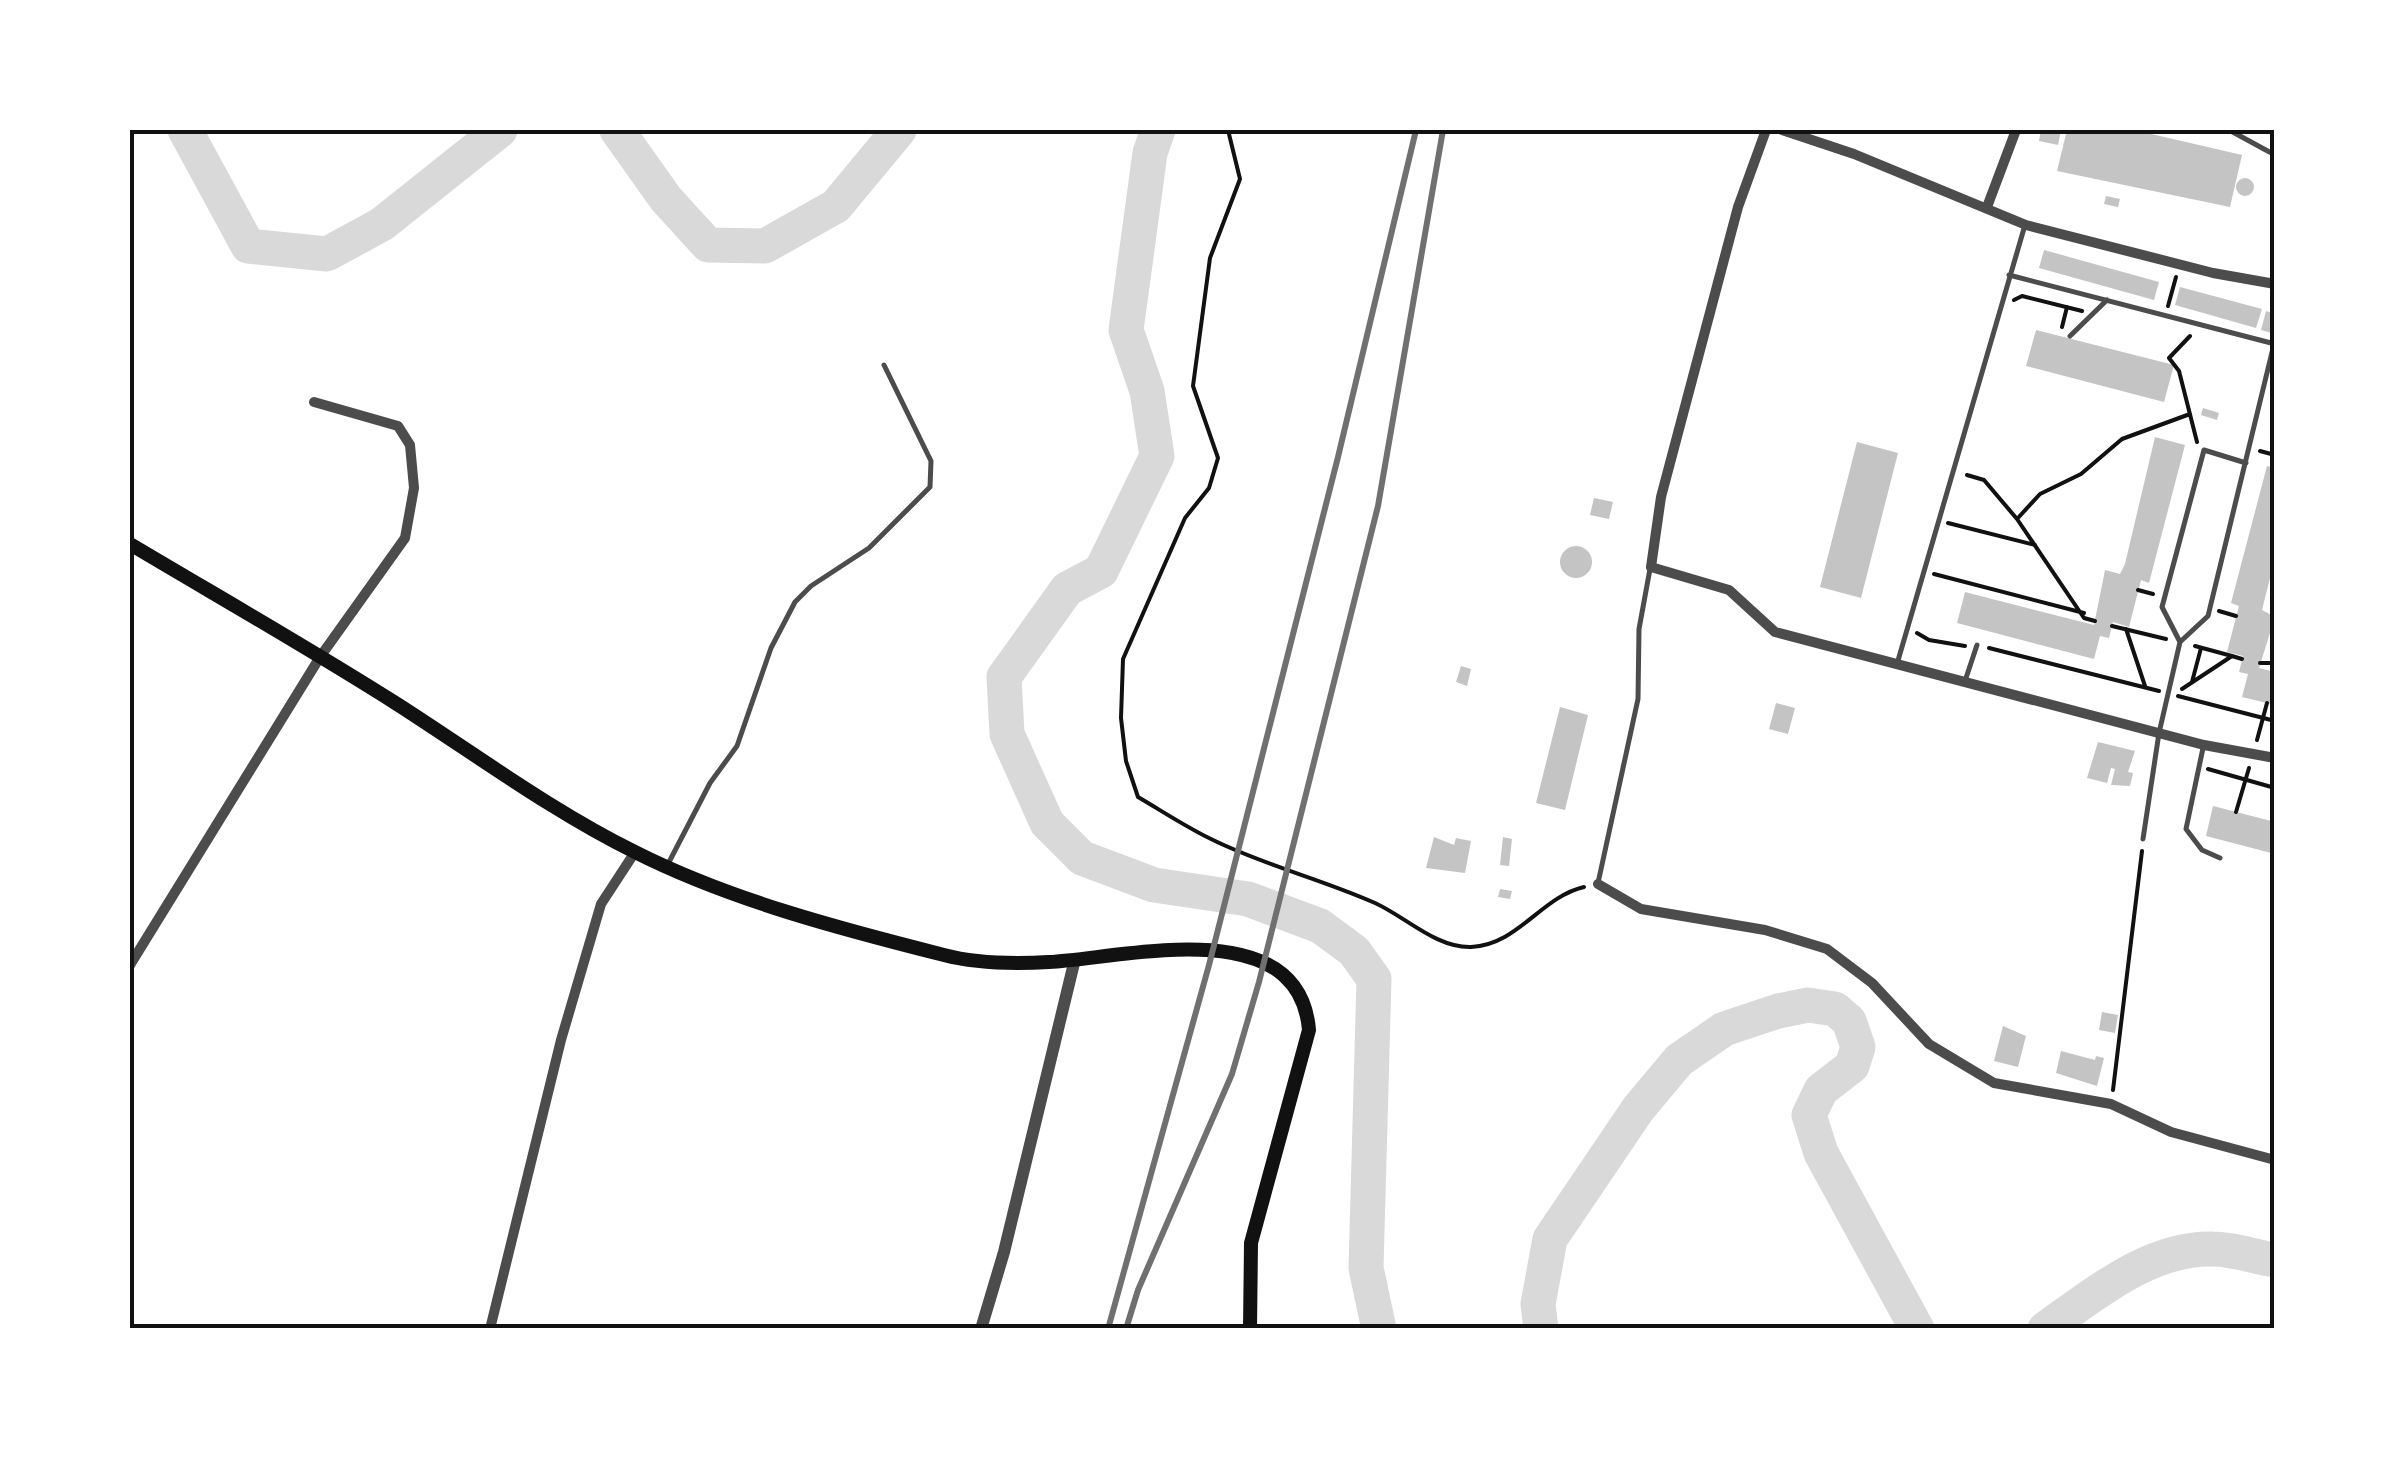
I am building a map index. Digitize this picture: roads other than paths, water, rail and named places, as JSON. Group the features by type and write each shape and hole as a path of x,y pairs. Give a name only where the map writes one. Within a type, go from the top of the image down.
{"main road":[{"path":"130,544 635,852 667,867 770,904 949,957 1001,963 1182,947 1258,959 1302,996 1308,1013 1306,1048 1254,1227 1248,1278 1250,1329"}],"street":[{"path":"1766,130 1738,208 1666,479 1651,566 1728,590 1775,632 2204,745 2275,758"},
{"path":"1782,130 2026,225 2213,273 2275,284"},
{"path":"1987,207 2016,130"},
{"path":"130,966 320,657 406,538 414,488 410,445 398,426 314,402"},
{"path":"490,1329 561,1040 595,923 601,904 635,852"},
{"path":"1598,884 1640,909 1765,930 1827,950 1872,983 1930,1044 1994,1083 2111,1104 2171,1132 2275,1160"},
{"path":"981,1329 1076,959"}],"lane":[{"path":"2229,130 2275,155"},
{"path":"1897,664 2026,225"},
{"path":"2010,274 2275,344 2208,616 2180,642"},
{"path":"2070,336 2096,315 2107,300"},
{"path":"667,867 710,783 738,746 771,648 795,602 811,586 870,548 930,486 931,461 884,365"},
{"path":"2266,378 2275,380"},
{"path":"2143,840 2159,733 2180,642 2162,606 2204,450 2246,463"},
{"path":"1598,884 1638,700 1639,629 1651,566"},
{"path":"1964,684 1977,645"},
{"path":"2204,745 2186,829 2202,850 2220,858"}],"waterway":[{"path":"185,130 248,246 327,254 382,224 500,130"},
{"path":"617,130 666,199 708,245 765,246 836,206 899,130"},
{"path":"1158,130 1150,153 1126,330 1147,391 1157,456 1101,571 1067,589 1004,677 1007,734 1047,823 1082,858 1154,885 1248,899 1320,926 1354,951 1374,979 1366,1268 1379,1329"},
{"path":"1541,1329 1538,1304 1550,1239 1638,1109 1679,1060 1724,1029 1808,1005 1835,1009 1849,1021 1858,1047 1852,1066 1821,1090 1809,1115 1821,1153 1917,1329"},
{"path":"2045,1329 2123,1276 2167,1256 2213,1249 2275,1260"}],"railway":[{"path":"1108,1329 1209,965 1416,130"},
{"path":"1126,1329 1138,1290 1232,1074 1259,982 1378,506 1443,130"}]}
